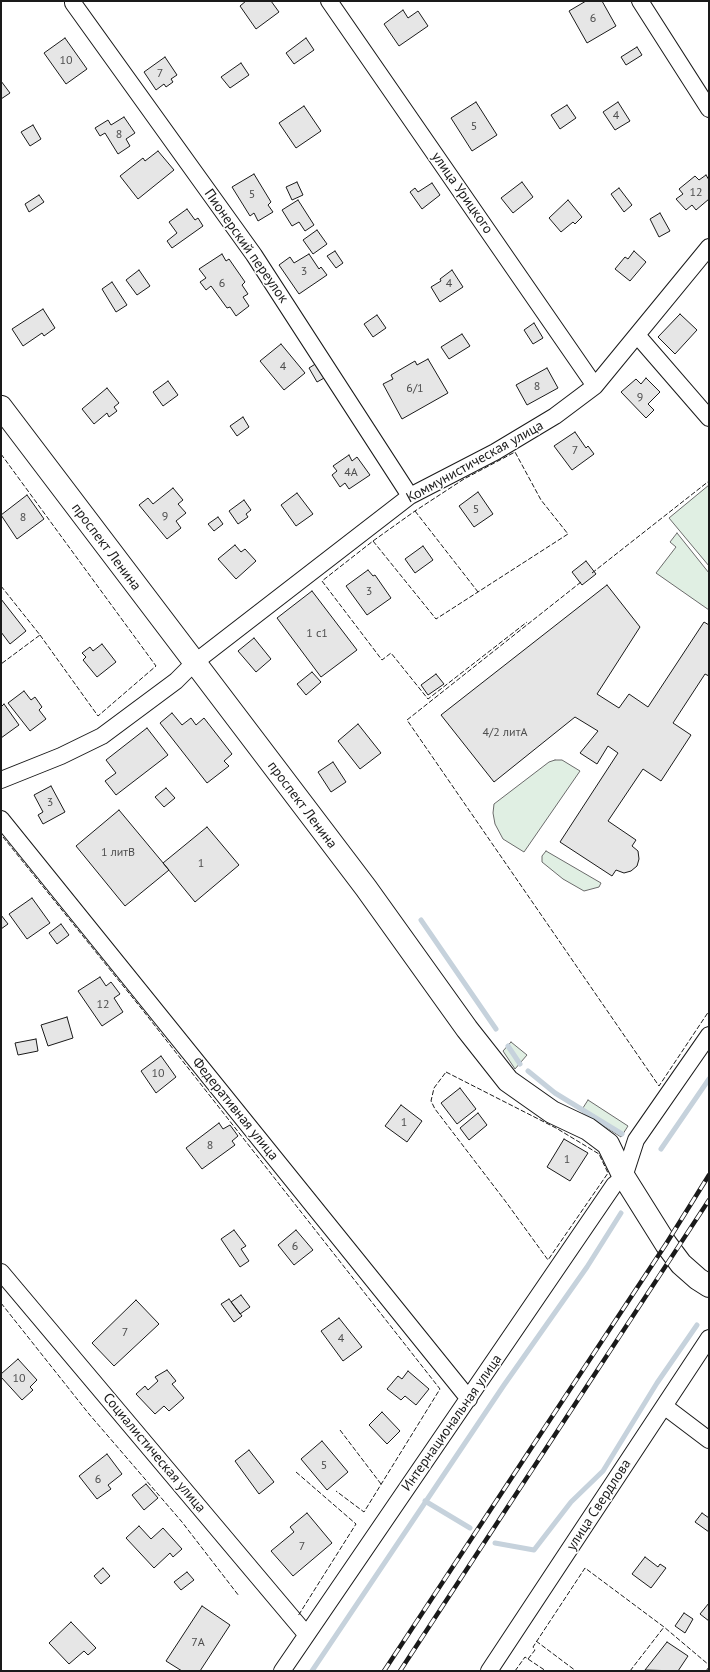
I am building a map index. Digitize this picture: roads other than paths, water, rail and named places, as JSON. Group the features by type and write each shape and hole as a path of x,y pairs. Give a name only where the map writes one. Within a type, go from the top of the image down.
{"street":[{"name":"улица Урицкого","path":"329,1 595,386"},
{"path":"640,1 709,109"},
{"name":"Пионерский переулок","path":"72,3 254,255 410,496"},
{"name":"Коммунистическая улица","path":"1,780 61,756 102,736 176,681 194,663 410,496 495,452 555,416 595,386 709,247"},
{"path":"637,335 709,418"},
{"name":"проспект Ленина","path":"1,407 366,888 467,1029 508,1081 552,1112 588,1129 608,1144 624,1176 666,1244 682,1264 698,1279 709,1286"},
{"name":"Федеративная улица","path":"1,819 469,1399"},
{"path":"624,1176 636,1140 709,1035"},
{"name":"Интернациональная улица","path":"282,1671 614,1185 624,1176"},
{"name":"Социалистическая улица","path":"1,1272 306,1634"},
{"name":"улица Свердлова","path":"489,1671 709,1338"},
{"path":"664,1406 709,1440"}],"waterway":[{"path":"421,920 496,1029"},
{"path":"508,1046 520,1064"},
{"path":"528,1071 555,1093 622,1134"},
{"path":"661,1149 709,1079"},
{"path":"312,1671 504,1385 587,1267 621,1213"},
{"path":"495,1543 534,1550 571,1502 603,1471 657,1383 697,1325"},
{"path":"425,1501 470,1528"}],"railway":[{"path":"384,1671 666,1244 709,1175"},
{"path":"400,1671 709,1200"}]}
